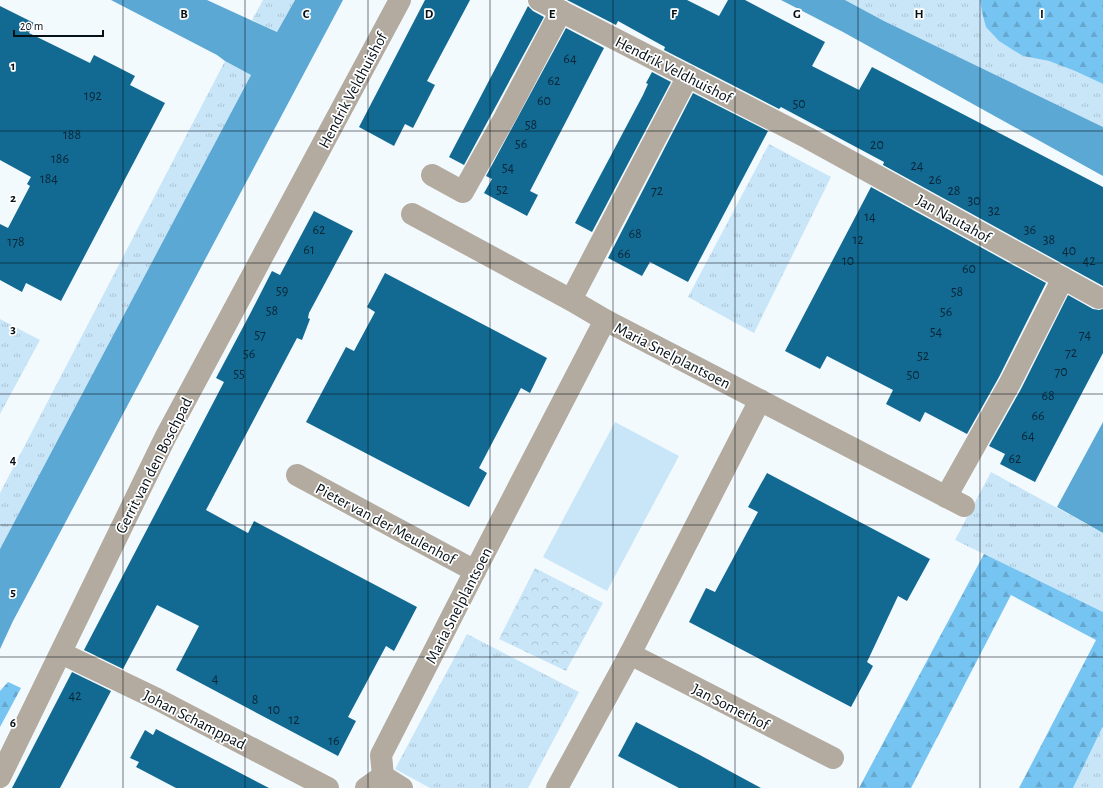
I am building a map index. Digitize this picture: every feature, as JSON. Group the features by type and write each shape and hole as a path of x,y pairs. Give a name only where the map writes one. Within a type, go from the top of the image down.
{"street":[{"name":"Hendrik Veldhuishof","path":"315,158 400,0"},
{"name":"Hendrik Veldhuishof","path":"539,0 808,138"},
{"path":"432,175 463,192 505,117 560,11"},
{"path":"571,300 688,76"},
{"name":"Jan Nautahof","path":"808,138 1099,298"},
{"name":"Gerrit van den Boschpad","path":"0,777 165,438 315,158"},
{"path":"412,214 605,320"},
{"path":"557,788 630,654 760,400 955,502 1010,383 1063,278"},
{"name":"Maria Snelplantsoen","path":"402,788 374,782 381,755 605,320 760,400"},
{"name":"Pieter van der Meulenhof","path":"297,476 475,571"},
{"name":"Johan Schamppad","path":"61,653 157,699 328,788"},
{"name":"Jan Somerhof","path":"630,654 833,758"}],"green space":[{"path":"263,0 295,0 277,32 252,20"},
{"path":"845,0 980,0 982,12 1023,56 1049,61 1103,84 1103,127 884,21"},
{"path":"980,0 1103,0 1103,84 1049,61 1023,56 999,41 986,27"},
{"path":"225,61 251,75 0,549 0,493"},
{"path":"769,144 831,177 754,333 688,297"},
{"path":"0,319 40,340 0,414"},
{"path":"615,422 679,456 607,591 543,557"},
{"path":"991,472 1103,533 1103,612 955,540"},
{"path":"984,554 1103,612 1103,726 1073,788 1019,788 1096,640 1011,595 911,788 859,788"},
{"path":"535,568 603,603 566,671 499,639"},
{"path":"467,634 579,692 528,788 430,788 395,769"},
{"path":"8,682 21,688 0,727 0,691"},
{"path":"1103,726 1103,788 1073,788"}],"shaded area":[{"path":"111,0 207,0 277,32 295,0 343,0 13,621 0,649 0,549 251,75 217,55"},
{"path":"781,0 845,0 884,21 1103,127 1103,176 843,32"},
{"path":"1103,422 1103,533 1057,507"}],"building":[{"path":"425,0 470,0 427,81 435,85 413,128 405,124 394,146 359,127"},
{"path":"567,0 687,0 719,16 728,0 745,0 825,42 812,66 859,90 872,67 1103,187 1103,286 883,165 884,162 781,107 779,109 664,50 665,47 618,21 616,25"},
{"path":"0,6 34,23 29,33 90,63 94,55 135,76 130,85 165,103 61,301 26,283 22,292 0,280 0,224 8,228 30,186 27,184 31,177 0,160"},
{"path":"528,6 533,11 544,17 464,165 449,157"},
{"path":"566,28 604,48 530,191 538,195 527,216 484,193 492,179 486,176"},
{"path":"652,72 671,82 592,232 575,223 643,95 648,84 646,83"},
{"path":"693,93 768,131 688,282 650,262 642,276 608,258"},
{"path":"871,187 1046,283 999,377 967,434 925,412 920,422 886,404 893,390 827,356 820,369 785,351"},
{"path":"314,211 353,231 309,313 308,318 310,319 302,340 297,338 206,510 248,533 254,521 417,607 394,651 386,646 348,717 356,721 338,756 176,670 199,626 157,605 123,669 84,650 224,382 216,378 272,271 280,275"},
{"path":"385,273 547,358 530,393 521,388 479,468 487,473 469,507 306,422 346,347 354,351 375,312 367,307"},
{"path":"1068,295 1093,309 1103,309 1103,353 1035,482 1000,464 1005,454 989,446 1021,389"},
{"path":"767,473 930,559 907,601 898,596 867,662 873,666 851,707 689,622 706,588 715,592 758,512 748,507"},
{"path":"72,672 111,691 60,788 12,788"},
{"path":"636,722 761,788 679,788 618,756"},
{"path":"156,729 269,788 176,788 136,767 139,762 130,758 145,730 153,735"}]}
